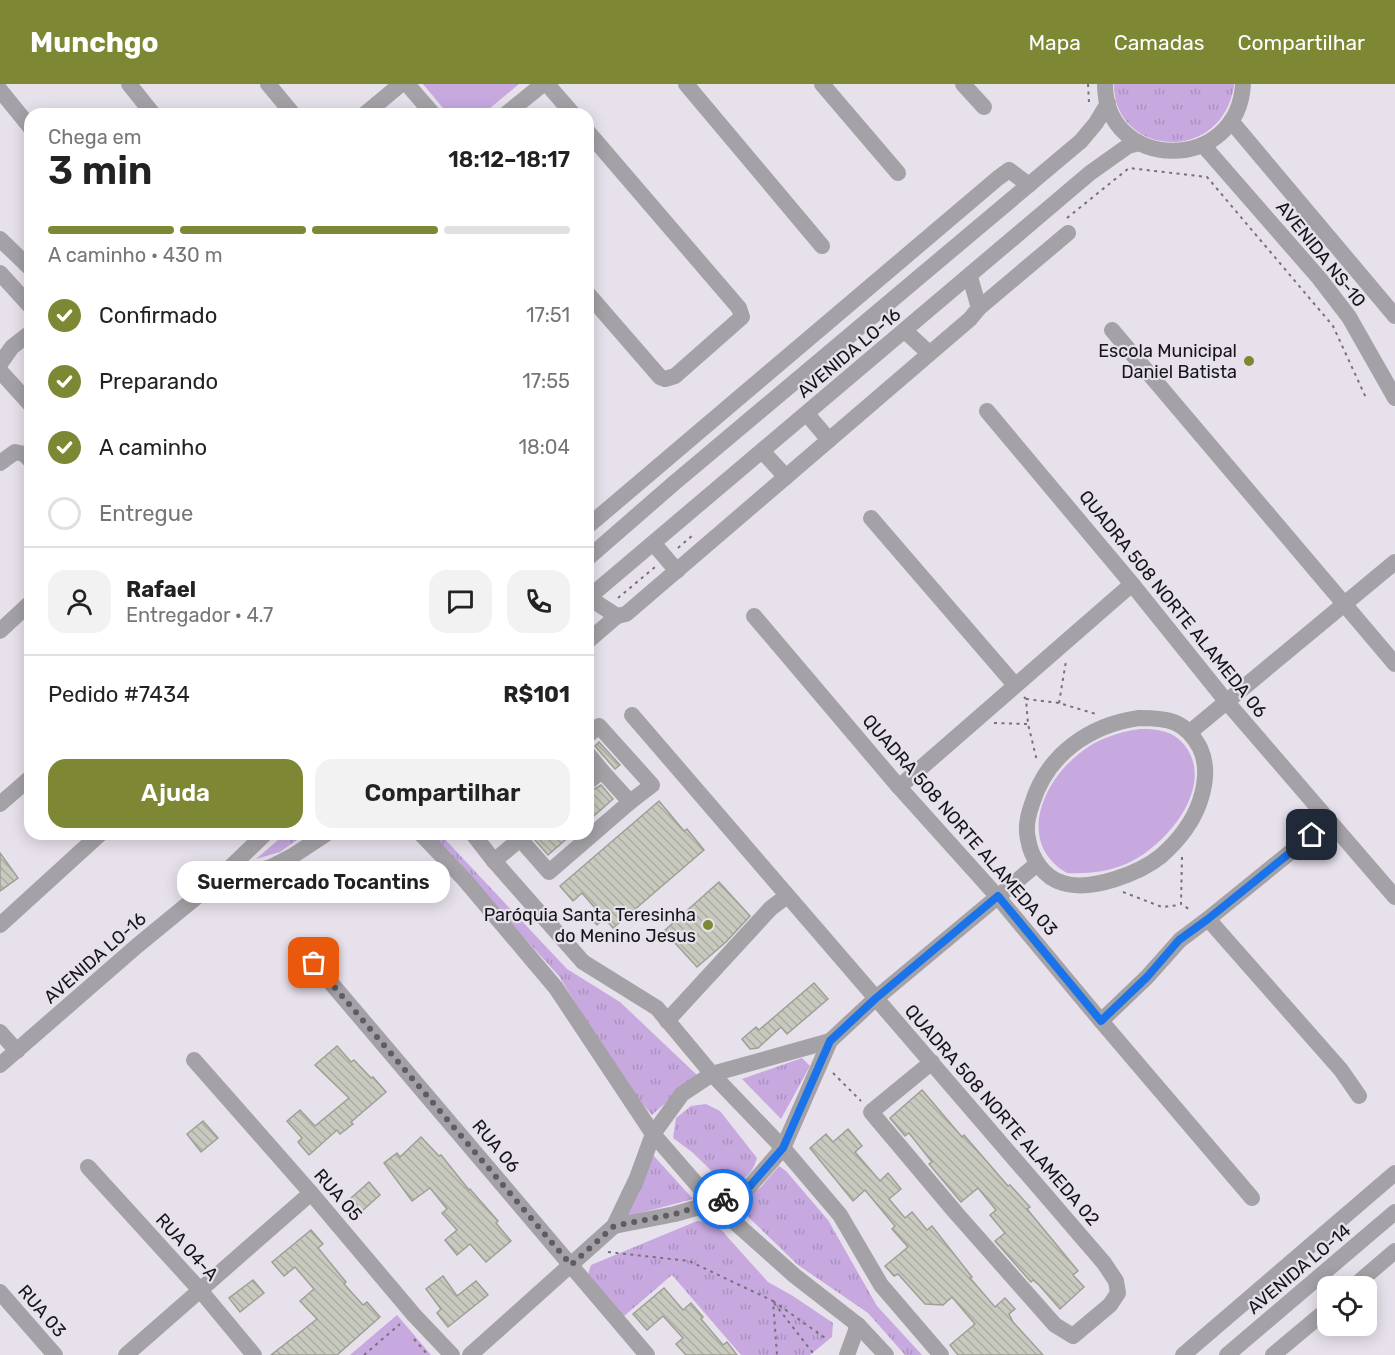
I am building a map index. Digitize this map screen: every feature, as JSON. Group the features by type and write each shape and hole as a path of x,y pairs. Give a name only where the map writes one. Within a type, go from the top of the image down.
{"street":[{"path":"129,84 148,108"},
{"path":"268,84 288,108"},
{"path":"372,108 401,84"},
{"path":"408,84 428,108"},
{"path":"514,108 545,84 567,108"},
{"path":"686,84 822,246"},
{"path":"822,84 898,173"},
{"path":"963,84 984,107"},
{"path":"1105,84 1108,103 1120,126 1139,143 1158,150 1178,152 1203,145 1214,139 1231,121 1241,99 1243,84"},
{"path":"0,90 24,120"},
{"name":"AVENIDA LO-16","path":"594,553 1081,141 1096,123 1108,103"},
{"name":"AVENIDA NS-10","path":"1231,121 1395,316"},
{"path":"594,139 739,308 742,317 675,376 665,379 660,377 594,301"},
{"name":"AVENIDA LO-16","path":"594,593 970,277 1090,173 1121,151 1139,143"},
{"name":"AVENIDA NS-10","path":"1203,145 1319,278 1343,309 1395,398"},
{"path":"594,521 998,178 1009,170 1029,185"},
{"path":"594,602 611,612 626,614 671,565 786,477 970,319 1066,227"},
{"path":"0,239 24,262"},
{"path":"0,273 24,299"},
{"path":"970,277 979,308"},
{"path":"878,279 893,299"},
{"path":"833,318 848,336"},
{"path":"1112,330 1395,664"},
{"path":"905,331 928,353"},
{"path":"0,364 12,346 24,337"},
{"path":"0,371 24,397"},
{"name":"QUADRA 508 NORTE ALAMEDA 06","path":"987,411 1132,584 1226,701 1395,897"},
{"path":"807,414 829,440"},
{"path":"763,452 786,477"},
{"path":"0,463 23,456"},
{"path":"639,482 654,500"},
{"path":"871,518 1015,685"},
{"path":"594,530 606,542"},
{"path":"654,544 671,565"},
{"path":"1190,732 1395,562"},
{"path":"899,787 1132,584"},
{"path":"0,631 24,609"},
{"path":"594,633 611,612"},
{"name":"QUADRA 508 NORTE ALAMEDA 03","path":"754,616 899,787 998,896 1252,1198"},
{"name":"QUADRA 508 NORTE ALAMEDA 02","path":"632,715 1104,1263 1118,1287 1115,1299 1073,1336 1055,1325 871,1112"},
{"path":"1139,718 1167,720 1190,732 1200,750 1206,769 1204,790 1192,820 1172,846 1146,866 1131,874 1101,883 1064,884 1037,864 1028,841 1026,828 1034,795 1041,781 1061,755 1073,744 1091,732 1111,724 1139,718"},
{"path":"594,730 599,726 651,785 594,833"},
{"path":"594,761 630,802"},
{"path":"594,777 602,771"},
{"path":"0,804 24,783"},
{"path":"1101,1021 1147,977 1179,940 1329,821"},
{"path":"0,925 93,840"},
{"name":"AVENIDA LO-16","path":"0,1065 138,945 216,881 259,840"},
{"name":"AVENIDA LO-16","path":"216,881 271,867 317,840"},
{"path":"427,840 464,879 556,988 653,1134 713,1203 795,1276 858,1324 886,1355"},
{"path":"478,840 583,962 657,1008 712,1074 783,1148 840,1215 881,1285 940,1355"},
{"path":"494,861 516,840"},
{"path":"523,840 549,872 586,840"},
{"path":"614,1226 675,1214 713,1203 750,1186 783,1148 830,1041 875,999 1037,864"},
{"path":"667,1021 771,908 787,896"},
{"path":"1208,919 1341,1070 1359,1096"},
{"name":"RUA 06","path":"314,963 647,1355"},
{"path":"0,1032 17,1052"},
{"path":"470,1355 614,1226 637,1178 653,1134 682,1094 712,1074 830,1041"},
{"name":"RUA 05","path":"194,1060 414,1315 452,1355"},
{"path":"871,1112 932,1062"},
{"name":"RUA 04-A","path":"88,1167 200,1290 254,1355"},
{"path":"1183,1355 1393,1179"},
{"path":"126,1355 311,1193"},
{"name":"AVENIDA LO-14","path":"1227,1355 1395,1212"},
{"path":"1366,1276 1395,1251"},
{"name":"RUA 03","path":"0,1292 55,1355"},
{"path":"1249,1298 1269,1320"},
{"path":"1273,1355 1317,1318"},
{"path":"847,1355 858,1324"},
{"path":"1208,1333 1227,1355"}],"path":[{"path":"1066,227 1129,168 1207,177 1333,326 1367,400"},
{"path":"611,612 671,565 702,527"},
{"path":"1059,703 1065,673 1067,640"},
{"path":"1015,685 1026,699 1028,724 1041,781"},
{"path":"1026,699 1059,703 1093,712 1111,724"},
{"path":"974,722 1028,724"},
{"path":"1181,904 1182,857"},
{"path":"1101,883 1161,907 1181,904 1208,919"},
{"path":"821,1061 871,1112"},
{"path":"588,1249 689,1261 773,1301 828,1340"},
{"path":"773,1301 813,1353"},
{"path":"773,1301 777,1355"},
{"path":"364,1355 401,1323"}],"green space":[{"path":"423,84 519,84 490,108 443,108"},
{"path":"1114,84 1234,84 1234,86 1225,112 1210,130 1190,140 1169,142 1148,137 1130,126 1118,108"},
{"path":"1140,729 1167,732 1178,739 1188,750 1194,766 1194,783 1189,800 1180,817 1168,832 1140,856 1119,867 1104,871 1067,873 1051,860 1042,846 1039,829 1040,813 1046,796 1066,765 1087,748 1108,737"},
{"path":"278,840 297,840 280,852 256,859"},
{"path":"434,840 446,840 567,969 620,1002 697,1075 652,1115 623,1081 559,976"},
{"path":"802,1058 810,1066 781,1119 742,1079"},
{"path":"706,1104 720,1111 757,1158 746,1177 725,1184 692,1152 673,1138 676,1118 691,1106"},
{"path":"653,1155 693,1199 625,1217"},
{"path":"779,1166 786,1171 828,1220 877,1306 922,1355 905,1355 868,1313 798,1265 737,1206 761,1187"},
{"path":"697,1221 714,1222 768,1282 833,1323 832,1337 810,1355 741,1355 672,1275 623,1317 588,1274 591,1265"},
{"path":"397,1315 431,1355 350,1355"}],"building":[{"path":"599,742 620,765 615,769 595,746"},
{"path":"601,785 613,799 594,816 594,789"},
{"path":"659,801 684,831 687,829 704,850 613,928 604,918 597,925 588,915 596,909 582,893 573,901 560,886"},
{"path":"535,840 565,840 548,855"},
{"path":"0,853 18,878 0,891"},
{"name":"Paróquia Santa Teresinha do Menino Jesus","path":"719,882 750,916 726,942 697,967 664,931"},
{"path":"814,983 828,999 787,1034 781,1027 758,1048 750,1049 742,1039 756,1027 759,1030"},
{"path":"337,1046 351,1062 354,1060 386,1092 351,1122 353,1124 340,1134 337,1130 309,1155 298,1142 302,1138 287,1121 300,1110 315,1126 349,1098 315,1065"},
{"path":"922,1090 962,1137 964,1135 1008,1186 1010,1185 1030,1207 1027,1209 1078,1271 1073,1275 1084,1287 1060,1309 1039,1285 1033,1280 1031,1282 995,1241 1005,1233 990,1215 996,1210 978,1188 961,1202 929,1164 932,1162 909,1133 905,1136 890,1118"},
{"path":"203,1121 218,1138 201,1152 187,1134"},
{"path":"848,1129 862,1146 855,1152 880,1181 888,1173 901,1189 889,1199 905,1218 912,1212 927,1230 932,1226 972,1277 970,1278 995,1307 1005,1298 1015,1309 1009,1314 1013,1322 1043,1355 958,1355 950,1345 975,1324 952,1297 943,1305 925,1304 898,1274 894,1276 885,1266 908,1247 892,1229 895,1226 865,1190 853,1201 810,1148 826,1134 833,1142"},
{"path":"421,1137 439,1156 441,1155 498,1221 496,1223 511,1241 486,1262 470,1244 457,1255 445,1240 457,1230 442,1213 447,1209 430,1188 412,1201 384,1163 397,1153 400,1157"},
{"path":"369,1182 380,1195 362,1211 351,1198"},
{"path":"311,1230 323,1244 318,1248 346,1282 344,1284 363,1305 367,1302 380,1317 337,1355 271,1355 317,1319 300,1301 314,1289 295,1267 284,1276 272,1262"},
{"path":"443,1276 457,1296 476,1281 488,1295 448,1327 437,1313 441,1309 426,1289"},
{"path":"253,1280 264,1293 240,1312 229,1298"},
{"path":"664,1288 683,1310 691,1303 723,1345 727,1342 737,1355 686,1355 676,1344 683,1338 663,1316 647,1330 633,1314"}],"way so far":[{"path":"314,963 571,1265 614,1226 675,1214 723,1199"}],"place":[{"name":"Escola Municipal Daniel Batista","path":"1249,361"},
{"name":"Paróquia Santa Teresinha do Menino Jesus","path":"708,925"},
{"name":"Suermercado Tocantins","path":"314,963"}],"route":[{"path":"723,1199 750,1186 783,1148 830,1041 875,999 998,896 1101,1021 1147,977 1179,940 1312,835"}]}
